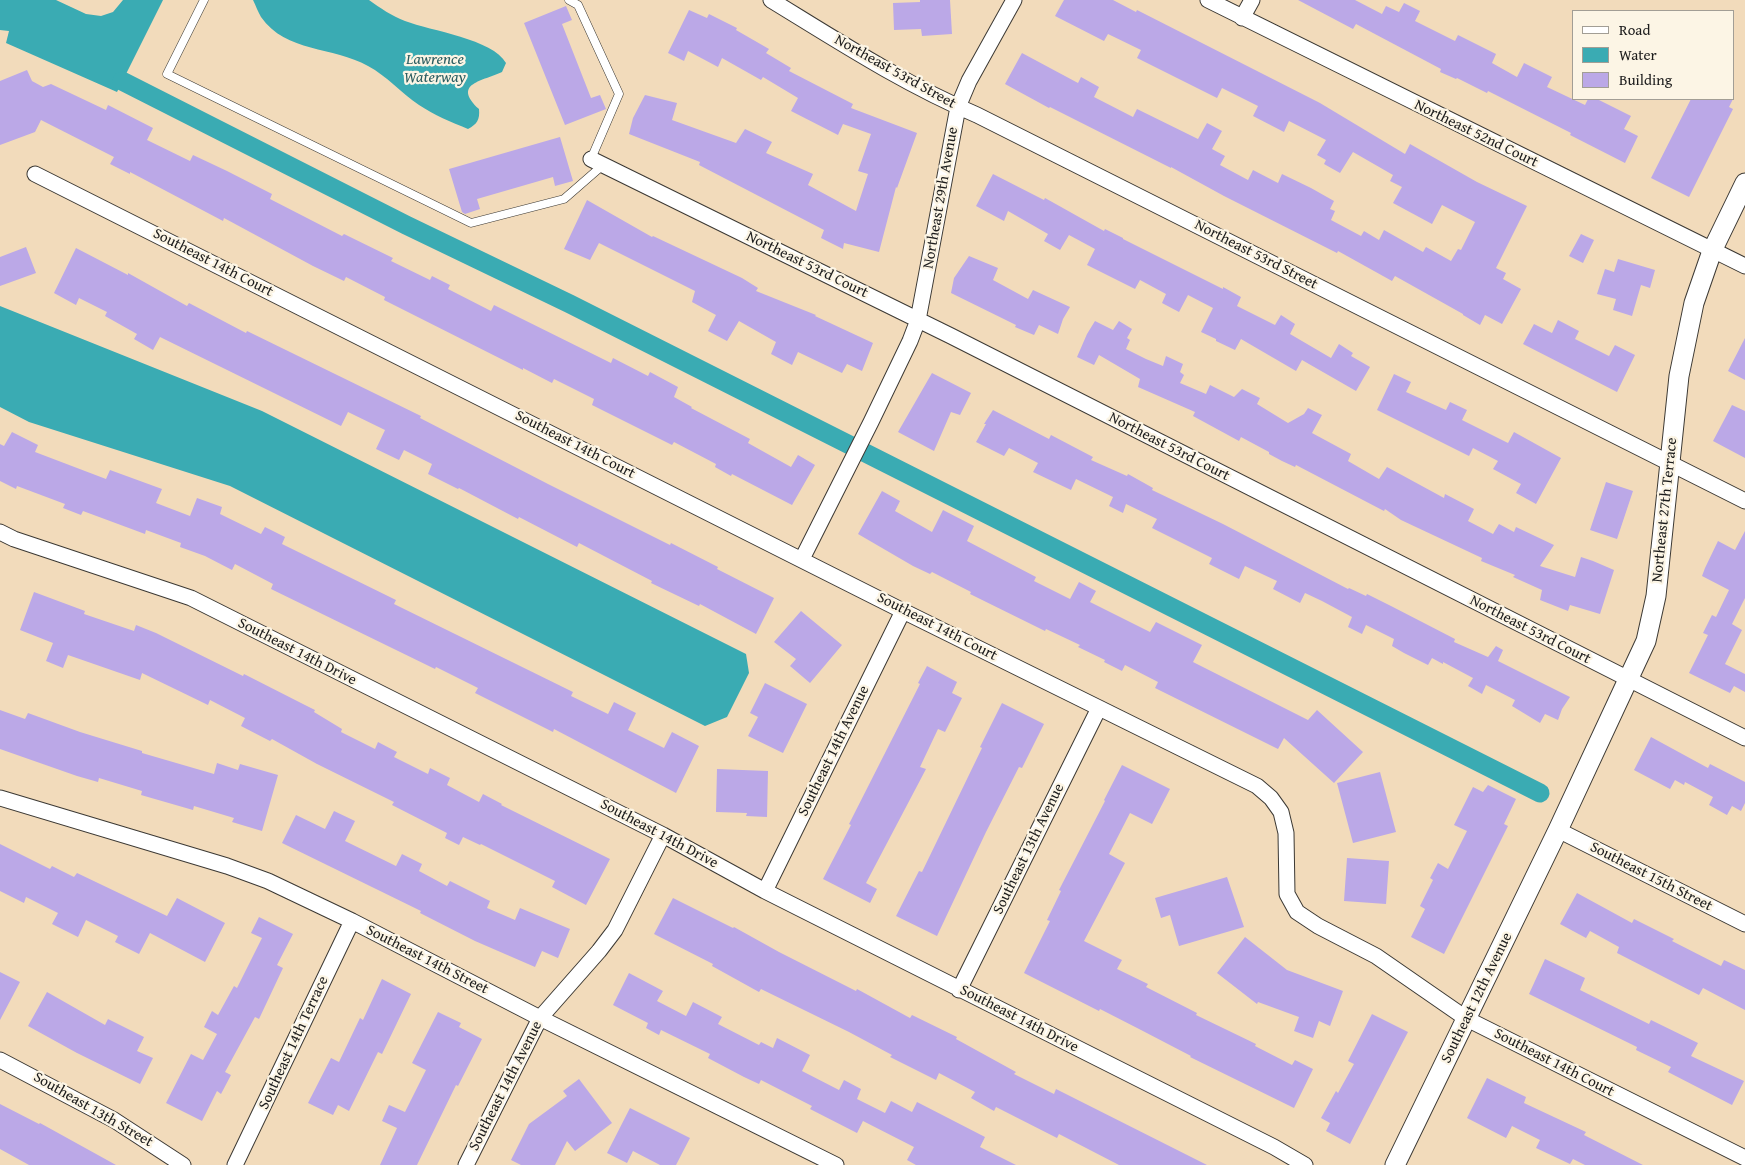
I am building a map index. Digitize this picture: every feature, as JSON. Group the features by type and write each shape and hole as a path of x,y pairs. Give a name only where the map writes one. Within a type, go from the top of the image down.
{"street":[{"name":"Northeast 53rd Street","path":"771,0 870,61 958,107 1745,501"},
{"name":"Northeast 29th Avenue","path":"918,320 958,107 969,81 1014,0"},
{"name":"Northeast 52nd Court","path":"1208,0 1745,266"},
{"path":"1242,18 1252,0"},
{"name":"Northeast 53rd Court","path":"597,162 918,320 1745,738"},
{"name":"Southeast 14th Court","path":"35,174 802,558 903,611 1257,786 1271,798 1281,812 1286,833 1287,894 1297,912 1318,926 1376,956 1467,1019 1745,1158"},
{"name":"Northeast 27th Terrace","path":"1558,830 1646,641 1656,596 1679,376 1694,303 1712,251 1745,183"},
{"path":"802,558 871,422 910,341 918,320"},
{"name":"Southeast 14th Drive","path":"0,532 14,539 191,598 663,835 765,891 1274,1147 1305,1165"},
{"name":"Southeast 14th Avenue","path":"765,891 903,611"},
{"name":"Southeast 13th Avenue","path":"959,990 1099,708"},
{"name":"Southeast 14th Street","path":"0,798 227,866 268,881 352,921 813,1160 836,1165"},
{"name":"Southeast 15th Street","path":"1558,830 1745,924"},
{"name":"Southeast 12th Avenue","path":"1395,1165 1558,830"},
{"name":"Southeast 14th Avenue","path":"466,1165 540,1018 615,930 663,835"},
{"name":"Southeast 14th Terrace","path":"236,1165 352,921"},
{"name":"Southeast 13th Street","path":"0,1060 114,1120 183,1165"}],"lane":[{"path":"204,0 167,74 471,223 564,199 597,162 619,94 578,5 569,0"}],"water":[{"path":"0,0 56,0 86,14 101,16 113,12 123,0 163,0 117,92 6,43 9,31 0,30"},
{"name":"Lawrence Waterway","path":"253,0 369,0 386,12 405,21 475,42 499,55 506,63 502,72 479,81 469,88 468,94 479,109 479,113 477,121 468,129 425,109 368,66 283,37 271,29 261,17"},
{"path":"0,306 262,411 746,654 749,673 727,717 705,726 230,486 29,422 0,407"}],"building":[{"path":"920,0 950,0 952,34 922,36 921,29 894,30 893,3 920,2"},
{"path":"1064,0 1113,0 1136,12 1137,10 1320,103 1405,154 1410,144 1477,182 1527,206 1496,268 1506,273 1503,279 1521,289 1502,324 1485,315 1480,325 1395,276 1392,281 1338,251 1337,253 1005,84 1022,53 1078,83 1081,77 1099,87 1094,97 1133,117 1137,109 1198,139 1207,123 1222,131 1212,149 1225,156 1220,165 1248,180 1253,170 1278,183 1282,174 1311,188 1334,201 1330,209 1335,211 1331,220 1361,236 1364,231 1379,240 1384,230 1423,252 1426,247 1451,261 1458,249 1461,250 1475,222 1442,205 1432,224 1393,203 1402,187 1390,181 1393,175 1353,152 1340,173 1324,164 1326,160 1317,155 1326,140 1289,121 1284,132 1253,116 1258,106 1222,88 1217,98 1137,58 1141,50 1108,34 1104,41 1055,16"},
{"path":"1298,0 1355,0 1382,14 1386,6 1399,12 1404,3 1420,11 1415,21 1455,41 1458,35 1496,54 1492,63 1517,77 1524,63 1552,77 1547,87 1572,100 1585,105 1588,100 1599,100 1631,116 1624,129 1638,136 1625,163 1488,91 1487,93 1440,72 1441,69 1356,24 1353,29"},
{"path":"566,6 572,20 562,24 591,98 600,95 606,109 565,125 524,23"},
{"path":"689,10 707,18 709,14 737,28 736,30 769,49 766,53 791,68 789,71 853,104 851,108 917,133 896,187 879,252 844,243 843,249 821,238 824,230 699,165 700,162 629,134 633,118 645,95 677,103 672,120 736,143 745,129 772,142 766,153 813,174 808,185 856,211 868,174 858,171 871,134 843,124 838,135 791,111 798,98 763,77 761,80 722,58 718,67 688,51 684,61 668,53"},
{"path":"27,70 32,81 43,87 51,84 106,110 108,105 153,128 147,140 190,161 193,155 227,171 272,194 270,199 342,236 344,234 393,258 391,261 430,280 432,276 450,285 448,289 491,311 494,305 611,363 613,358 648,376 650,372 678,387 674,397 750,439 748,443 791,467 798,455 815,465 792,505 732,474 731,476 715,467 716,464 674,442 672,445 592,405 594,399 554,379 552,383 523,368 523,370 384,300 385,297 346,277 344,281 224,218 223,221 130,172 130,174 110,164 114,157 41,120 35,132 0,145 0,81"},
{"path":"1690,100 1732,100 1729,107 1733,109 1689,197 1651,178"},
{"path":"560,137 573,181 555,186 553,177 477,199 480,209 465,214 462,212 449,169"},
{"path":"993,174 1044,200 1045,198 1104,231 1105,229 1223,289 1223,287 1241,297 1237,306 1275,325 1281,315 1295,324 1290,334 1331,358 1339,344 1353,353 1351,356 1370,367 1356,391 1302,360 1296,371 1241,339 1235,350 1216,341 1216,339 1201,332 1213,308 1188,295 1179,312 1162,303 1166,294 1140,280 1135,289 1087,265 1095,249 1069,235 1060,250 1044,241 1048,234 1008,211 1004,221 976,206"},
{"path":"587,200 652,237 742,278 758,288 756,291 816,315 873,343 862,371 847,364 842,373 798,352 792,365 771,354 776,342 739,321 727,341 708,331 716,315 692,302 695,291 599,243 590,260 564,249"},
{"path":"1581,234 1594,240 1583,263 1569,256"},
{"path":"26,247 36,273 0,286 0,257"},
{"path":"76,248 128,275 128,273 187,306 189,303 246,333 247,331 421,416 420,418 548,484 670,545 671,543 774,598 756,634 700,604 699,606 651,583 652,581 579,543 577,547 428,474 432,464 404,450 399,460 376,449 385,430 348,412 341,426 160,337 153,350 134,339 137,334 105,316 107,312 79,298 76,305 54,293"},
{"path":"969,256 998,268 993,280 1028,299 1033,290 1070,307 1063,319 1058,334 1039,325 1034,335 951,293 954,278"},
{"path":"1618,259 1655,270 1650,288 1641,285 1632,316 1613,310 1616,299 1597,294 1605,269 1614,272"},
{"path":"1558,320 1579,331 1575,339 1609,356 1615,345 1635,355 1617,392 1523,344 1534,324 1552,333"},
{"path":"1095,321 1113,330 1119,321 1132,329 1127,338 1130,340 1126,349 1163,366 1166,356 1183,364 1180,372 1184,375 1180,383 1206,394 1210,385 1234,397 1242,389 1260,398 1257,404 1288,423 1304,414 1308,408 1322,415 1312,433 1351,454 1348,461 1379,479 1387,467 1444,498 1445,494 1474,509 1468,521 1493,534 1499,524 1514,532 1516,527 1554,545 1540,566 1575,577 1581,557 1614,570 1600,614 1570,605 1568,611 1540,600 1542,590 1513,577 1515,575 1481,561 1482,558 1401,520 1385,509 1384,511 1296,465 1295,467 1282,461 1241,437 1239,441 1193,416 1195,412 1138,387 1140,379 1099,355 1094,365 1077,357"},
{"path":"1745,338 1745,380 1728,371"},
{"path":"932,373 971,393 960,415 951,412 934,451 898,432"},
{"path":"1394,374 1411,382 1406,392 1446,410 1450,402 1467,410 1462,420 1508,443 1514,432 1561,458 1536,504 1516,493 1521,484 1493,469 1498,461 1473,448 1469,456 1377,410"},
{"path":"1732,405 1745,411 1745,458 1713,441"},
{"path":"993,410 1049,439 1051,435 1093,457 1091,460 1127,476 1128,474 1153,488 1152,490 1223,524 1348,589 1366,596 1367,594 1391,606 1455,639 1454,642 1488,657 1496,646 1503,650 1498,661 1570,697 1562,709 1558,720 1545,714 1540,723 1512,706 1515,700 1486,685 1482,694 1468,686 1473,678 1443,662 1443,664 1432,658 1428,665 1392,646 1394,639 1366,625 1362,634 1348,627 1352,617 1322,601 1305,593 1300,603 1273,589 1277,581 1245,566 1239,579 1209,564 1212,558 1152,528 1157,519 1126,504 1123,513 1109,506 1113,497 1076,479 1071,490 1033,472 1038,463 1009,448 1004,456 976,442"},
{"path":"12,432 38,445 35,452 106,479 110,470 162,489 156,503 190,516 197,498 222,507 220,514 261,534 265,527 285,537 282,544 396,600 394,604 573,692 571,696 608,714 614,702 636,713 628,730 664,748 672,732 699,746 676,793 554,729 553,732 475,693 478,688 271,589 273,584 235,564 232,570 205,556 180,547 181,543 146,530 145,534 83,511 81,515 63,508 65,504 17,486 16,489 0,481 0,444 4,446"},
{"path":"1606,482 1633,491 1617,539 1590,530"},
{"path":"882,491 900,501 895,511 932,532 943,510 974,526 967,541 1036,577 1034,581 1070,599 1079,582 1096,591 1090,602 1150,632 1156,622 1202,645 1193,662 1308,720 1317,710 1363,752 1334,783 1284,738 1278,749 1155,688 1158,682 1125,665 1122,671 1104,662 1105,660 1078,647 1080,645 1046,629 1045,631 970,594 971,592 932,572 930,574 913,566 858,534"},
{"path":"1745,531 1745,598 1732,624 1742,630 1725,664 1745,674 1745,692 1734,686 1730,693 1689,673 1708,635 1703,633 1712,615 1716,617 1729,590 1702,576 1705,568 1718,541 1735,550"},
{"path":"34,592 85,611 84,614 134,631 136,625 156,633 315,710 314,712 342,729 341,732 375,749 378,742 397,752 394,757 428,774 430,768 450,778 447,785 479,802 483,794 501,805 610,859 586,905 552,887 555,881 481,844 463,837 459,845 445,838 447,833 392,805 394,802 317,764 272,739 270,741 241,726 245,718 210,700 208,705 142,673 140,680 68,655 63,668 46,661 53,643 20,630"},
{"path":"801,611 842,645 810,683 790,666 796,659 774,642"},
{"path":"927,666 957,682 952,693 962,698 945,732 938,729 920,767 926,769 866,883 877,889 870,903 823,879 920,684 918,683"},
{"path":"765,683 807,704 783,753 748,736 758,717 750,713"},
{"path":"1002,703 1044,724 1022,768 1019,767 986,832 937,936 896,916 919,871 922,872"},
{"path":"0,710 25,719 28,713 80,732 142,751 142,753 214,774 217,763 238,770 240,764 278,775 262,831 232,822 234,818 194,806 193,810 141,795 142,791 99,778 98,782 77,776 0,749"},
{"path":"1651,737 1708,768 1710,764 1745,782 1745,803 1741,811 1732,806 1727,815 1709,805 1713,797 1685,782 1684,785 1675,780 1670,789 1634,770"},
{"path":"1122,765 1170,789 1152,824 1130,813 1109,854 1125,863 1084,941 1122,960 1117,969 1148,984 1146,987 1197,1013 1196,1015 1256,1044 1255,1046 1292,1065 1295,1060 1313,1069 1294,1108 1190,1057 1100,1009 1099,1011 1024,973 1050,921 1047,920 1061,891 1059,890"},
{"path":"717,769 768,771 767,817 746,816 747,813 716,812"},
{"path":"1380,772 1396,832 1353,843 1337,783"},
{"path":"1488,785 1516,799 1504,824 1508,826 1444,954 1411,937 1425,909 1420,906 1433,880 1430,878 1438,863 1448,869 1467,831 1454,825 1473,787 1483,792"},
{"path":"334,811 355,821 345,841 396,866 402,854 422,864 419,871 447,886 450,881 490,901 487,908 515,920 520,908 570,929 558,958 542,951 535,967 475,941 420,913 421,911 282,843 296,815 325,829"},
{"path":"0,844 50,869 52,866 74,877 77,873 167,916 177,898 225,923 205,962 150,933 139,954 115,942 118,936 86,920 78,937 52,924 58,913 26,897 24,903 0,891"},
{"path":"1347,858 1389,861 1386,904 1344,901"},
{"path":"1227,877 1244,927 1179,946 1170,915 1161,918 1155,898"},
{"path":"1577,893 1632,923 1634,919 1674,939 1672,941 1721,966 1724,960 1745,970 1745,1010 1703,988 1699,995 1617,953 1619,947 1590,931 1586,938 1560,924"},
{"path":"673,898 734,927 856,991 857,989 910,1018 912,1015 957,1037 956,1039 1016,1072 1014,1074 1054,1094 1056,1089 1207,1165 1119,1165 1059,1134 1057,1138 996,1107 994,1111 971,1098 975,1092 939,1073 936,1080 890,1057 892,1055 849,1032 761,989 759,992 712,966 713,964 654,934"},
{"path":"259,917 293,934 277,965 283,968 259,1019 255,1017 225,1072 231,1075 221,1094 217,1091 202,1121 166,1103 191,1054 203,1060 217,1034 204,1027 212,1011 218,1015 234,986 237,988 262,938 251,933"},
{"path":"1245,937 1287,970 1343,991 1330,1026 1319,1021 1313,1038 1294,1031 1299,1017 1258,1002 1257,1004 1217,973"},
{"path":"1545,959 1585,978 1580,990 1649,1024 1651,1020 1698,1043 1691,1056 1744,1081 1732,1105 1668,1072 1671,1067 1636,1050 1637,1047 1529,994"},
{"path":"0,972 20,982 0,1020"},
{"path":"629,973 663,991 657,1001 686,1016 693,1002 722,1017 718,1024 759,1045 761,1042 773,1048 777,1038 810,1055 802,1071 839,1090 844,1080 861,1089 857,1099 885,1113 891,1101 912,1112 917,1102 985,1137 980,1147 1016,1165 916,1165 907,1160 914,1147 863,1121 857,1133 810,1109 812,1106 761,1080 759,1084 708,1058 710,1054 661,1030 659,1035 646,1028 648,1023 613,1005"},
{"path":"382,979 411,994 382,1054 378,1052 349,1111 338,1105 333,1115 308,1103 331,1058 339,1062 360,1018 363,1020"},
{"path":"47,992 105,1025 108,1019 144,1037 137,1051 153,1058 140,1084 28,1026"},
{"path":"438,1012 461,1023 459,1027 482,1039 458,1086 456,1085 417,1165 380,1165 397,1128 382,1121 389,1105 405,1112 426,1070 412,1063"},
{"path":"1372,1014 1408,1032 1350,1144 1326,1131 1330,1123 1321,1118 1354,1064 1348,1061"},
{"path":"1487,1078 1526,1097 1524,1103 1586,1132 1584,1135 1643,1165 1585,1165 1573,1159 1570,1164 1536,1148 1540,1140 1512,1126 1506,1138 1467,1118"},
{"path":"579,1079 612,1123 575,1151 567,1141 555,1165 521,1165 511,1160 529,1124 567,1096 563,1091"},
{"path":"0,1104 40,1123 116,1165 29,1165 0,1149"},
{"path":"630,1108 690,1138 676,1165 660,1165 633,1151 627,1163 607,1153"}],"waterway":[{"path":"122,81 406,225 570,304 1540,793"}]}
